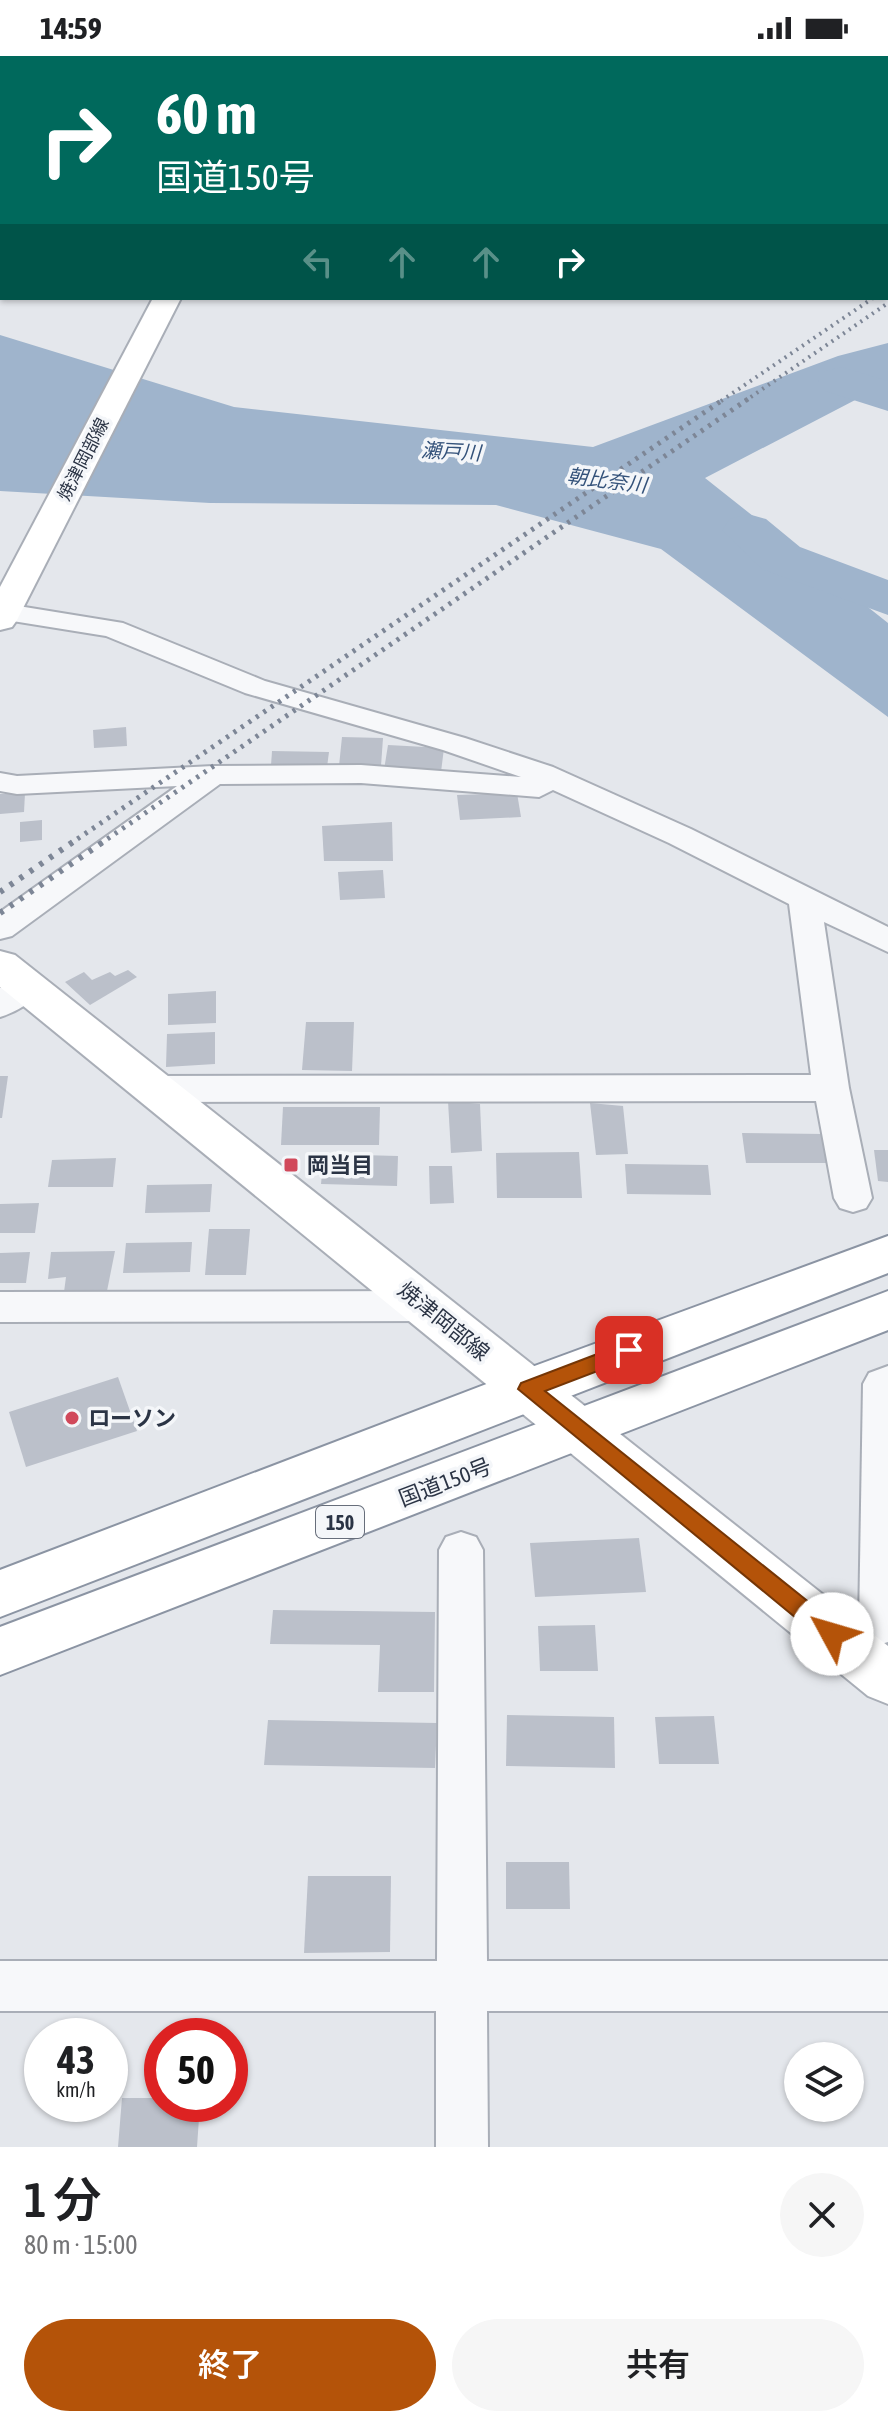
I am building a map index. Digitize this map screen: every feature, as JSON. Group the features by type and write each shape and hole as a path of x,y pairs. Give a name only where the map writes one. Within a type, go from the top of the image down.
{"main road":[{"name":"焼津岡部線","path":"3,612 166,300"},
{"name":"焼津岡部線","path":"9,986 154,1089 579,1431 878,1645"},
{"name":"150","path":"0,1594 528,1389 888,1254"},
{"name":"国道150号","path":"0,1651 888,1310"}],"street":[{"path":"3,612 113,629 255,687 454,744 587,794 804,897 888,941"},
{"path":"0,782 17,785 213,775 402,776 587,794"},
{"path":"0,928 213,775"},
{"path":"804,897 831,1088 853,1198"},
{"path":"154,1089 831,1088"},
{"path":"0,1307 425,1306"},
{"path":"878,1645 883,1384 888,1382"},
{"path":"461,1550 462,2147"},
{"path":"0,1986 888,1986"}],"water":[{"name":"瀬戸川","path":"0,335 234,407 593,447 838,356 888,343 888,389 859,398 705,478 888,623 888,717 661,549 496,505 210,503 0,491"}],"building":[{"path":"126,727 127,746 94,748 93,730"},
{"path":"342,737 383,738 381,766 339,766"},
{"path":"388,745 444,748 441,772 384,770"},
{"path":"272,751 329,752 327,767 271,766"},
{"path":"25,793 24,812 0,814 0,794"},
{"path":"517,793 521,817 460,820 457,795"},
{"path":"42,820 42,840 20,842 20,822"},
{"path":"392,822 393,861 324,861 322,826"},
{"path":"383,870 385,898 340,900 338,872"},
{"path":"128,970 137,977 90,1005 65,982 84,972 92,980 110,972 115,976"},
{"path":"216,991 216,1023 168,1025 168,994"},
{"path":"306,1022 354,1022 352,1071 302,1070"},
{"path":"215,1032 215,1064 166,1067 167,1034"},
{"path":"0,1076 8,1076 2,1118 0,1118"},
{"path":"448,1101 480,1104 482,1151 451,1153"},
{"path":"590,1103 623,1106 628,1154 596,1155"},
{"path":"283,1107 380,1107 379,1145 281,1145"},
{"path":"742,1133 825,1134 829,1163 746,1163"},
{"path":"874,1150 888,1150 888,1182 878,1181"},
{"path":"579,1152 582,1198 497,1198 496,1153"},
{"path":"324,1154 398,1156 397,1186 321,1184"},
{"path":"116,1158 113,1187 48,1187 52,1160"},
{"path":"625,1164 708,1165 711,1195 627,1194"},
{"path":"429,1166 452,1166 454,1203 430,1204"},
{"path":"212,1184 210,1212 145,1213 147,1185"},
{"path":"39,1203 35,1233 0,1233 0,1204"},
{"path":"209,1229 250,1229 246,1275 205,1275"},
{"path":"192,1242 190,1272 123,1273 126,1243"},
{"path":"115,1251 107,1291 64,1292 66,1277 48,1279 51,1252"},
{"path":"30,1252 26,1283 0,1283 0,1253"},
{"path":"118,1377 137,1431 26,1467 9,1412"},
{"path":"639,1538 646,1592 535,1597 530,1543"},
{"path":"273,1610 435,1612 434,1692 378,1692 380,1645 270,1644"},
{"path":"595,1625 598,1671 540,1671 538,1626"},
{"path":"507,1715 614,1717 615,1768 506,1766"},
{"path":"714,1716 719,1764 659,1764 655,1717"},
{"path":"268,1720 437,1723 435,1768 264,1765"},
{"path":"506,1862 569,1862 570,1909 506,1909"},
{"path":"308,1876 391,1876 390,1952 304,1953"},
{"path":"128,2098 144,2098 144,2122 199,2122 197,2147 118,2147 120,2122 128,2122"}],"waterway":[{"path":"842,381 888,397"},
{"name":"朝比奈川","path":"748,530 781,558 888,599"}],"railway":[{"path":"721,401 870,300"},
{"path":"745,401 888,303"},
{"path":"70,844 724,399"},
{"path":"100,844 748,399"},
{"path":"0,892 73,842"},
{"path":"0,913 103,842"}],"place":[{"name":"岡当目","path":"291,1165"},
{"name":"ローソン","path":"72,1418"}],"route":[{"path":"629,1350 528,1389 832,1634"}]}
